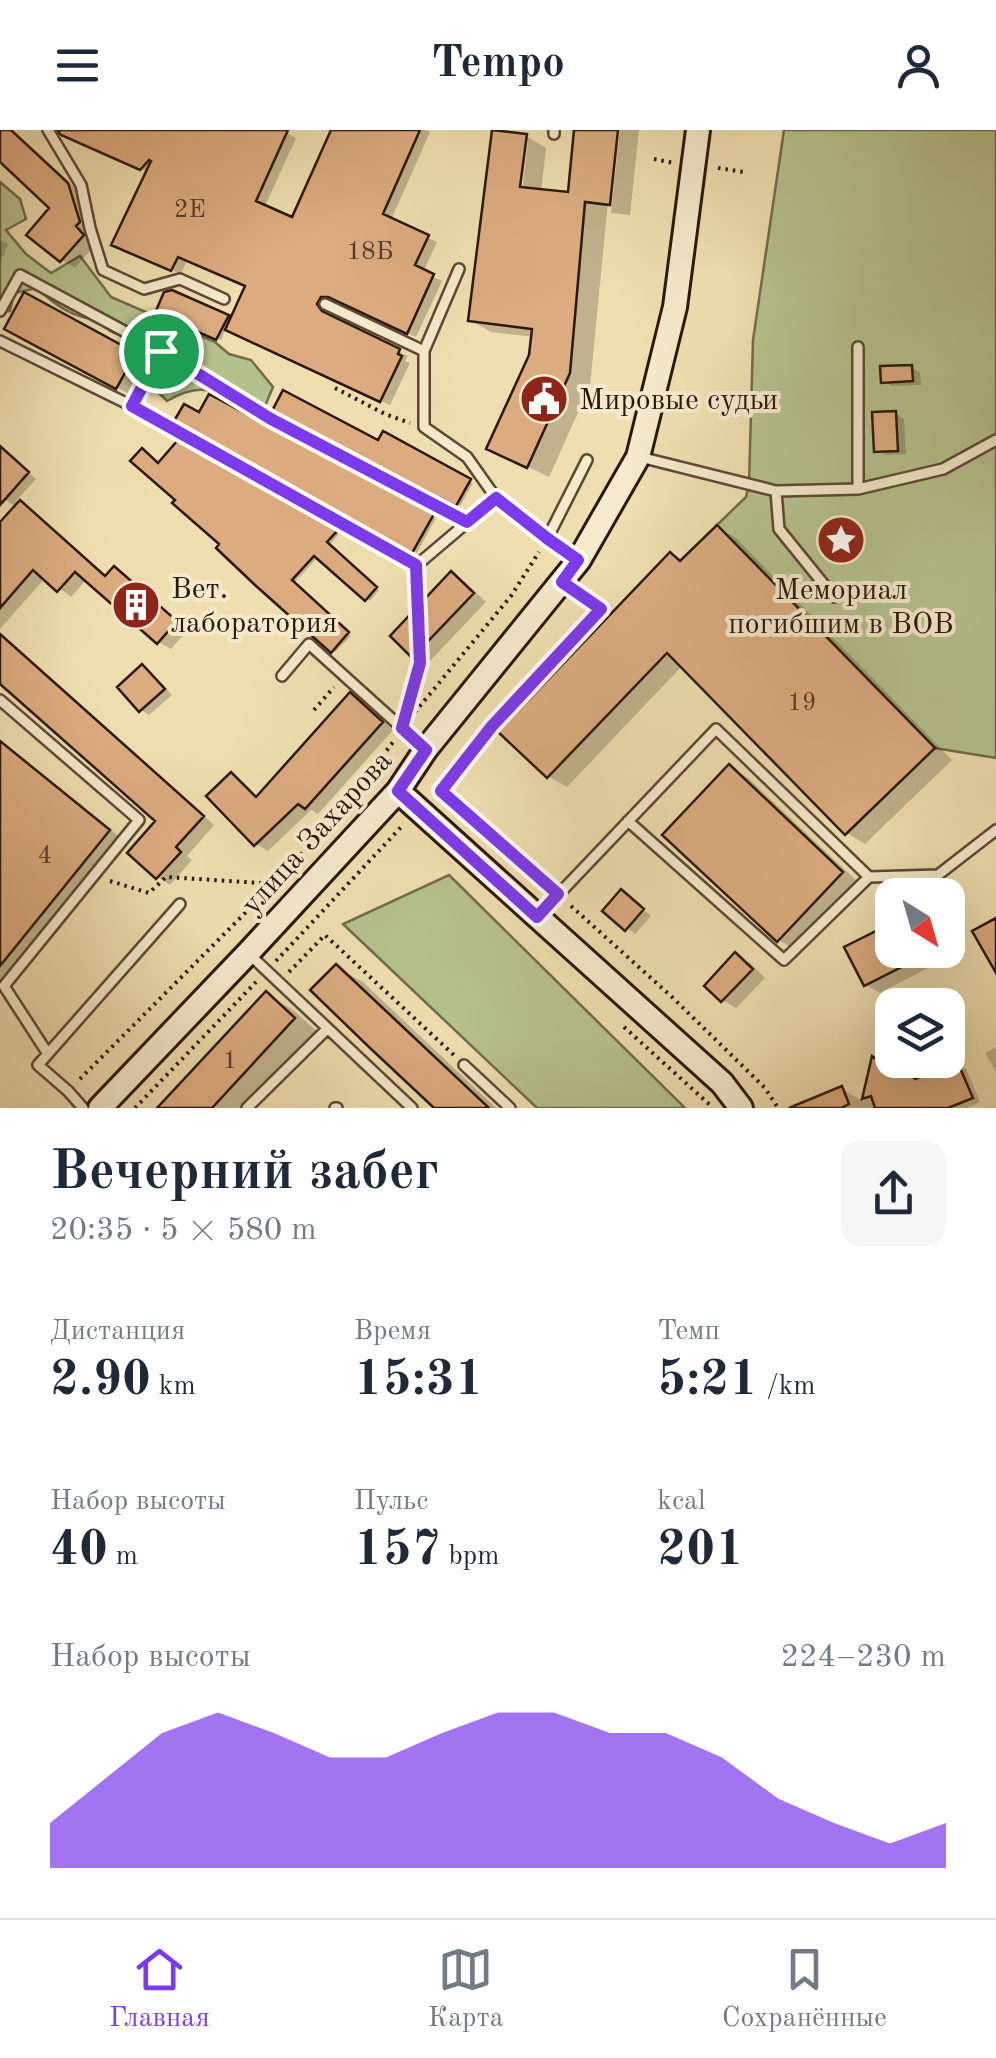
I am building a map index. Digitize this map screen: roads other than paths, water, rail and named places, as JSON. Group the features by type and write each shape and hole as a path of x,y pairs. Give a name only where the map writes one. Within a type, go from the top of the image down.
{"main road":[{"name":"улица Захарова","path":"100,1108 398,791 426,750 578,560 638,457 675,307 698,130"},
{"path":"398,791 722,1083 741,1108"}],"lane":[{"path":"48,130 81,185 103,270 144,289 180,279 224,299"},
{"path":"460,269 424,351 424,428 466,457 496,498 578,560"},
{"path":"0,312 20,275 161,351 132,406 0,341"},
{"path":"325,304 424,351"},
{"path":"858,348 858,489"},
{"path":"271,419 467,522"},
{"path":"163,424 416,565 496,498"},
{"path":"638,457 776,491 858,489 943,469 996,440"},
{"path":"548,539 587,460"},
{"path":"776,491 779,529 834,597"},
{"path":"562,582 601,609"},
{"path":"282,676 309,644 426,750"},
{"path":"0,700 139,820 4,986 48,1054"},
{"path":"537,917 716,729 869,877"},
{"path":"628,821 784,960 869,877 938,875 996,830"},
{"path":"83,1108 38,1065 180,904"},
{"path":"248,953 412,1108"},
{"path":"247,1108 327,1029"},
{"path":"464,1064 510,1108"}],"place":[{"name":"Мировые судьи","path":"544,399"},
{"name":"Мемориал погибшим в ВОВ","path":"841,540"},
{"name":"Вет. лаборатория","path":"136,605"}]}
